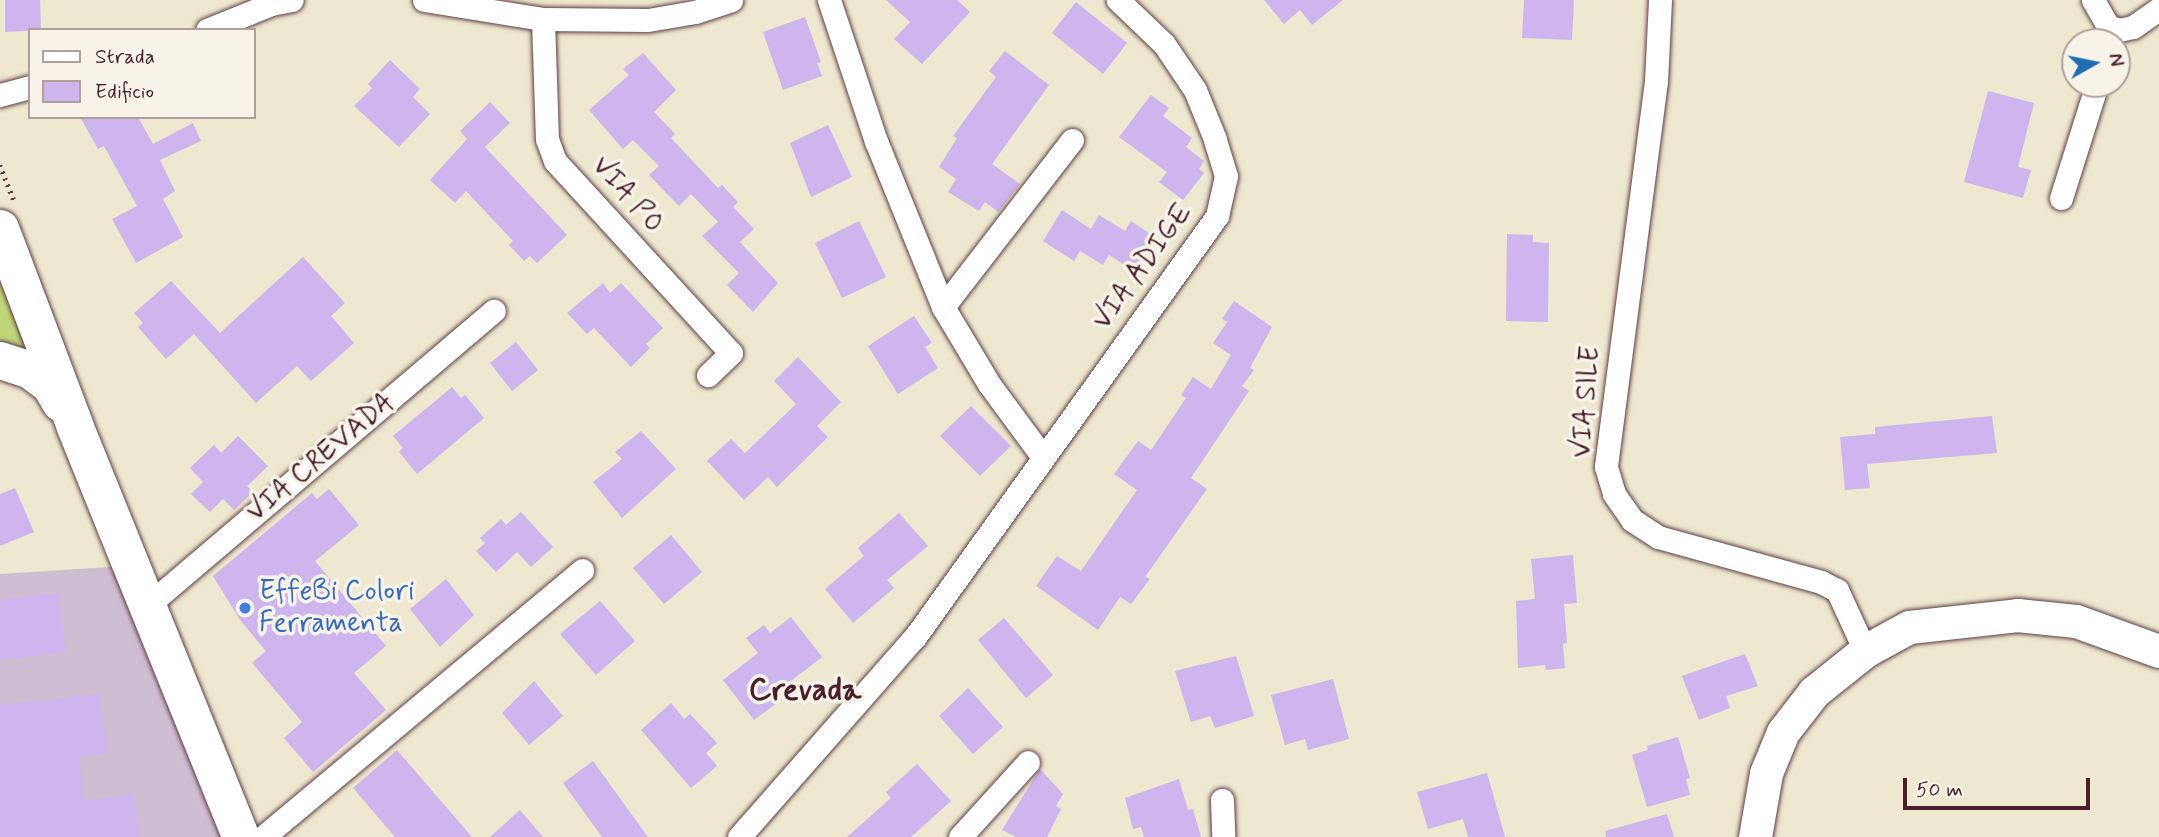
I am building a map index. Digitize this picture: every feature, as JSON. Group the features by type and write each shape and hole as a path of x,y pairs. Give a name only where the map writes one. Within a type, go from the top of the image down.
{"main road":[{"path":"2,240 241,837"},
{"path":"0,360 30,369 50,386 75,427"},
{"path":"1755,837 1766,774 1783,732 1814,692 1865,651 1909,627 2017,615 2076,621 2159,650"}],"street":[{"path":"212,28 271,5 292,0"},
{"path":"424,0 543,19 648,20 695,12 731,0"},
{"path":"829,0 876,141 943,307 989,384 1042,456"},
{"name":"VIA ADIGE","path":"739,837 915,636 1217,216 1226,176 1195,90 1164,44 1118,0"},
{"name":"VIA SILE","path":"1660,0 1656,80 1606,467 1614,494 1632,520 1658,537 1821,582 1837,590 1865,651"},
{"path":"2093,0 2105,28"},
{"path":"2128,28 2159,9"},
{"name":"VIA PO","path":"543,19 547,139 555,161 731,353 708,375"},
{"path":"0,95 28,88"},
{"path":"2061,198 2093,98"},
{"path":"943,307 1072,139"},
{"name":"VIA CREVADA","path":"148,605 494,311"},
{"path":"263,837 582,570"},
{"path":"960,837 1028,762"},
{"path":"1222,800 1223,837"}],"shaded area":[{"path":"125,566 232,837 0,837 0,574"}],"green space":[{"path":"0,274 31,350 0,344"}],"building":[{"path":"5,0 40,0 41,28 5,32"},
{"path":"886,0 957,0 970,12 922,64 894,39 910,22"},
{"path":"1264,0 1343,0 1312,25 1300,10 1284,24"},
{"path":"1524,0 1574,0 1572,40 1522,38"},
{"path":"1076,2 1127,43 1103,74 1052,33"},
{"path":"805,17 821,62 817,63 822,76 783,90 763,32"},
{"path":"1005,51 1049,85 992,164 1020,184 998,212 985,202 979,211 948,192 956,179 939,167 957,138 953,136 996,77 989,71"},
{"path":"643,53 676,90 654,112 675,134 671,138 718,188 722,185 738,202 733,207 754,229 740,242 778,283 753,312 727,285 739,273 702,236 718,222 691,194 679,206 649,175 659,166 633,140 623,149 589,110 629,75 623,69"},
{"path":"390,60 420,89 413,97 430,114 399,147 354,106 372,88 368,84"},
{"path":"1988,91 2034,103 2018,167 2031,170 2023,198 1964,182"},
{"path":"1151,95 1169,108 1163,116 1192,138 1186,147 1204,161 1199,169 1204,173 1183,200 1159,182 1167,172 1119,137"},
{"path":"490,102 510,123 485,147 567,235 537,263 530,256 524,261 509,245 513,241 466,191 455,203 430,180 467,139 460,131"},
{"path":"81,119 139,119 153,144 193,123 201,141 160,160 175,191 163,199 183,237 136,263 112,219 137,206 104,146 98,149"},
{"path":"828,125 852,177 811,197 790,143"},
{"path":"1062,210 1091,229 1099,215 1125,231 1131,221 1155,237 1134,271 1109,255 1103,265 1080,251 1074,261 1043,241"},
{"path":"859,221 886,277 842,298 815,243"},
{"path":"1507,234 1533,235 1533,242 1549,243 1548,322 1506,321"},
{"path":"303,257 345,303 331,316 354,343 311,381 297,366 256,403 194,334 166,359 138,327 143,323 134,313 171,281 220,333"},
{"path":"603,283 610,293 621,283 663,328 646,344 650,348 631,367 594,328 587,334 567,313"},
{"path":"1234,301 1272,327 1250,368 1254,370 1242,386 1249,391 1191,478 1207,489 1145,577 1150,579 1131,604 1120,597 1098,630 1036,586 1057,556 1081,571 1137,490 1114,474 1138,441 1151,450 1186,398 1181,395 1193,377 1211,389 1231,355 1213,343 1227,322 1222,319"},
{"path":"914,316 932,343 925,347 938,368 898,394 868,346"},
{"path":"516,342 538,370 512,391 490,363"},
{"path":"798,357 841,402 817,426 828,437 777,487 768,477 744,500 707,461 731,439 745,453 796,404 774,381"},
{"path":"452,387 461,398 465,395 484,418 417,474 399,452 403,448 393,436"},
{"path":"971,406 1011,446 980,476 940,436"},
{"path":"1992,416 1997,453 1867,464 1870,488 1845,490 1840,437 1875,434 1875,427"},
{"path":"641,431 676,469 622,518 593,482 622,459 615,452"},
{"path":"238,436 268,466 247,486 253,492 234,510 223,499 210,512 191,494 203,482 190,468 214,445 221,453"},
{"path":"15,488 34,532 0,546 0,494"},
{"path":"329,489 359,525 315,561 386,646 354,673 386,710 313,772 284,738 302,722 252,663 266,651 240,620 213,576 312,493 317,499"},
{"path":"521,512 553,547 531,567 517,552 496,572 476,551 485,543 480,538 501,519 506,525"},
{"path":"899,513 928,546 887,580 894,588 853,623 825,589 864,556 858,548"},
{"path":"671,535 702,572 664,604 633,568"},
{"path":"1573,555 1577,603 1564,604 1567,643 1563,644 1565,668 1546,670 1545,665 1518,668 1516,601 1535,599 1531,559"},
{"path":"446,579 474,615 440,647 410,609"},
{"path":"58,593 66,652 0,660 0,600"},
{"path":"600,601 635,641 596,675 560,634"},
{"path":"791,617 822,657 787,684 793,691 754,720 723,680 758,653 746,638 764,625 770,633"},
{"path":"1004,618 1053,675 1026,698 978,640"},
{"path":"1745,654 1758,686 1726,696 1730,708 1699,720 1682,676"},
{"path":"1236,656 1254,716 1215,728 1210,716 1191,722 1175,671"},
{"path":"1333,679 1349,739 1308,750 1305,739 1285,745 1271,695"},
{"path":"534,681 563,716 529,745 502,713"},
{"path":"968,688 1003,727 973,754 939,716"},
{"path":"100,694 108,753 79,757 85,801 134,794 139,837 0,837 0,705"},
{"path":"671,703 684,719 690,714 717,743 706,753 717,766 691,788 641,730"},
{"path":"1678,737 1690,778 1686,779 1690,795 1647,807 1632,755 1648,750 1647,746"},
{"path":"397,750 472,837 395,837 353,788"},
{"path":"593,761 648,837 602,837 563,783"},
{"path":"917,764 951,801 911,837 847,837 891,798 886,792"},
{"path":"1040,769 1063,794 1056,806 1061,809 1047,837 1016,837 1002,830"},
{"path":"1487,773 1505,837 1468,837 1463,819 1428,829 1417,792"},
{"path":"1179,779 1188,810 1193,809 1201,837 1144,837 1141,827 1133,829 1125,798"},
{"path":"520,810 543,837 490,837"},
{"path":"1667,814 1674,837 1606,837 1605,831"}],"place":[{"name":"EffeBi Colori Ferramenta","path":"245,608"}],"district":[{"name":"Crevada","path":"805,690"}]}
